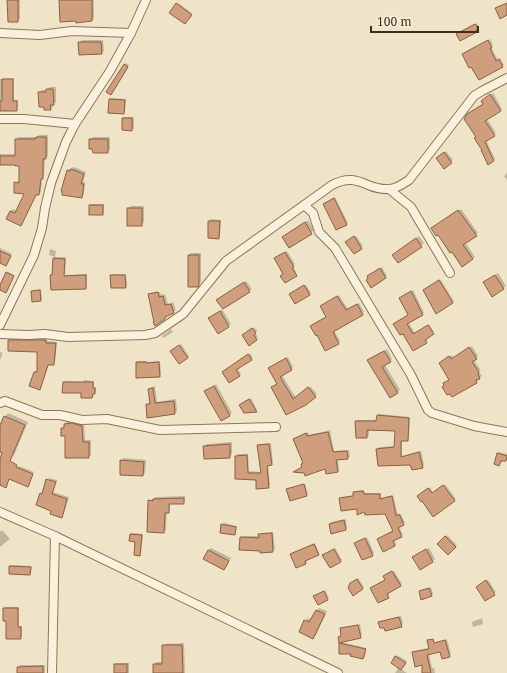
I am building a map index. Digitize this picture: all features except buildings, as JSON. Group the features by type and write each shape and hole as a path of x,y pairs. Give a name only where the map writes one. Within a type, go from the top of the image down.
{"street":[{"path":"0,325 34,255 42,228 51,183 66,142 75,124 110,71 131,33 146,0"},
{"path":"0,33 40,35 72,31 131,33"},
{"path":"389,189 400,186 409,180 474,96 507,78"},
{"path":"0,119 24,119 75,124"},
{"path":"0,334 45,334 68,337 145,335 154,332 183,314 226,261 332,185 340,181 350,180 389,189 411,207 450,273"},
{"path":"304,205 313,213 319,232 335,248 411,375 428,410 432,413 474,426 507,432"},
{"path":"0,403 5,401 42,415 60,415 82,420 107,419 160,430 276,427"},
{"path":"0,512 55,536 338,673"},
{"path":"52,673 55,536"}]}
